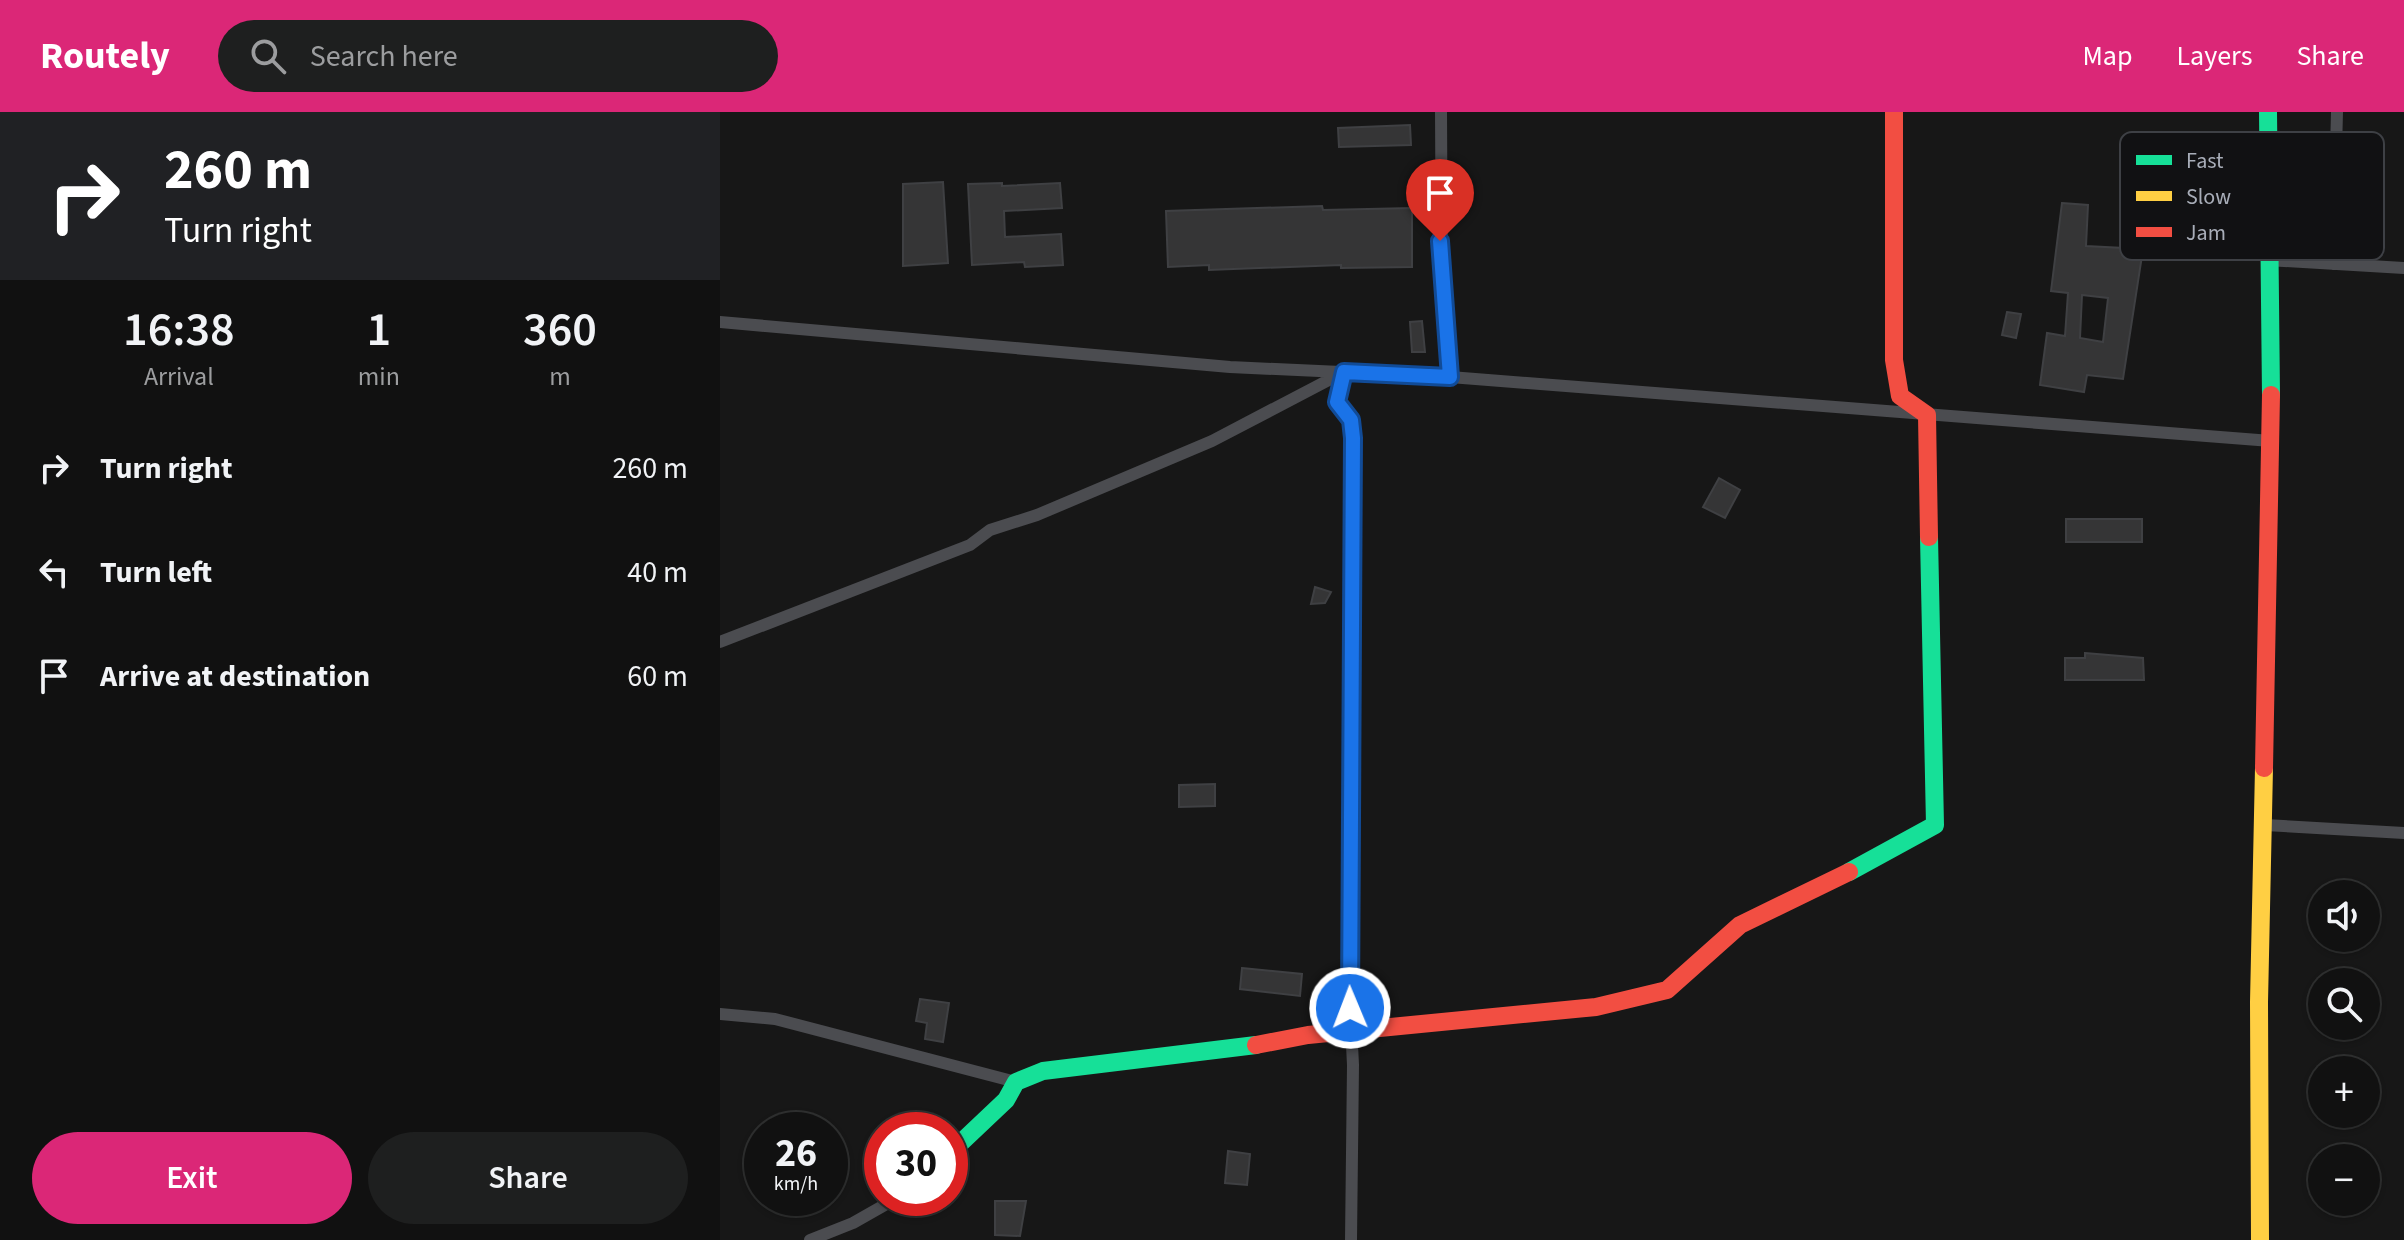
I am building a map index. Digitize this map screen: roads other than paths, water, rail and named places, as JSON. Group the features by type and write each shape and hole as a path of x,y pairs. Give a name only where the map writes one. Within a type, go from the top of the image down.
{"street":[{"path":"1441,112 1442,296 1450,377"},
{"path":"1894,112 1894,360 1900,396 1927,415"},
{"path":"2268,112 2268,132"},
{"path":"2336,132 2337,112"},
{"path":"2260,1240 2259,1002 2271,441 2267,260 2404,268"},
{"path":"2333,260 2333,264"},
{"path":"720,322 1215,366 1450,377 2271,441"},
{"path":"720,642 970,545 990,530 1037,515 1212,441 1344,372"},
{"path":"1344,372 1337,402 1351,420 1353,438 1351,1240"},
{"path":"720,1014 775,1019 1016,1082 1043,1071 1164,1055 1211,1053 1308,1035 1596,1007 1667,990 1740,925 1838,878 1935,825 1927,415"},
{"path":"2265,825 2404,833"},
{"path":"968,1136 1006,1100 1016,1082"},
{"path":"810,1240 865,1216"}]}
